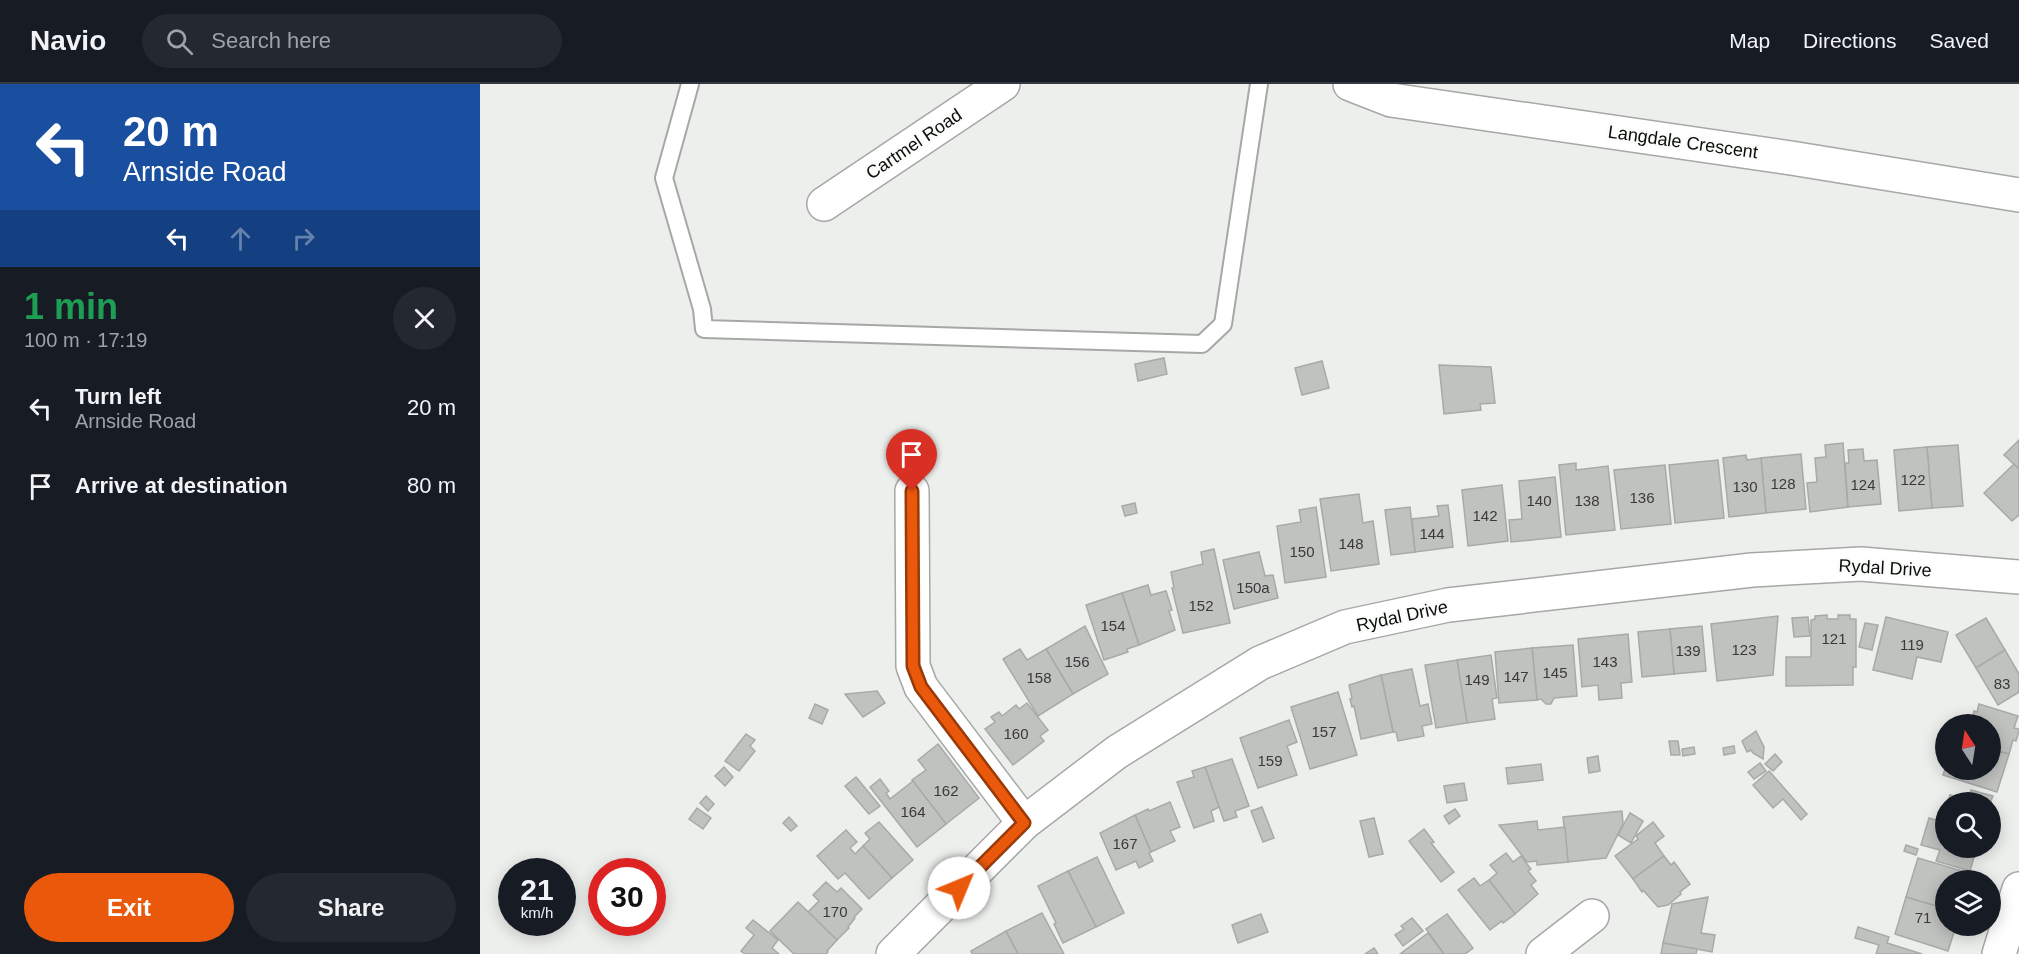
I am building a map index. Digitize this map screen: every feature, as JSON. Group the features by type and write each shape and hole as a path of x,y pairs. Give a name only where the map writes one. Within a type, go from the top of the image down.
{"street":[{"name":"Cartmel Road","path":"824,204 1003,84"},
{"name":"Langdale Crescent","path":"1350,84 1390,100 1791,158 2019,195"},
{"path":"912,491 913,666 921,687 1024,823"},
{"name":"Rydal Drive","path":"893,954 1024,823 1117,752 1260,663 1345,627 1448,605 1752,570 1861,564 2019,577"},
{"path":"1999,954 2019,889"},
{"path":"1543,954 1592,916"}],"lane":[{"path":"690,84 664,178 702,309 704,328 1202,344 1223,324 1259,84"}],"building":[{"path":"1164,358 1167,374 1138,381 1135,364"},
{"path":"1322,361 1329,388 1302,395 1295,368"},
{"path":"1439,365 1491,367 1495,403 1480,404 1481,410 1444,414"},
{"path":"2019,440 2019,469 2004,455"},
{"path":"1843,443 1848,507 1810,512 1807,483 1817,482 1815,458 1826,457 1825,445"},
{"path":"1958,445 1963,506 1932,508 1927,447"},
{"path":"1927,447 1932,508 1899,511 1894,450"},
{"path":"1863,449 1864,461 1877,460 1881,504 1848,507 1845,463 1849,463 1848,450"},
{"path":"1801,454 1806,509 1766,513 1761,458"},
{"path":"1746,455 1747,460 1761,458 1766,513 1729,517 1723,458"},
{"path":"1718,460 1724,518 1675,523 1669,465"},
{"path":"1576,463 1576,470 1608,466 1615,530 1566,535 1559,465"},
{"path":"2014,464 2019,469 2019,515 2012,521 1984,493"},
{"path":"1665,465 1671,524 1621,529 1614,470"},
{"path":"1555,477 1561,537 1511,542 1509,520 1522,519 1519,481"},
{"path":"1502,485 1508,541 1468,546 1462,490"},
{"path":"1359,494 1363,523 1373,521 1379,564 1331,571 1320,499"},
{"path":"1135,503 1137,513 1125,516 1122,506"},
{"path":"1448,505 1453,547 1415,552 1412,519 1439,516 1437,506"},
{"path":"1316,507 1326,577 1285,583 1277,526 1301,522 1299,510"},
{"path":"1410,507 1415,552 1391,555 1385,510"},
{"path":"1214,549 1230,623 1183,633 1172,588 1174,588 1171,572 1203,564 1201,552"},
{"path":"1259,552 1265,576 1273,575 1278,598 1234,609 1223,560"},
{"path":"1148,585 1151,595 1166,591 1175,630 1139,645 1122,593"},
{"path":"1122,593 1139,645 1127,649 1128,652 1104,660 1086,605"},
{"path":"1827,615 1827,619 1838,619 1838,615 1850,615 1850,619 1856,619 1856,667 1853,667 1853,685 1786,686 1786,657 1811,657 1811,620 1815,619 1815,616"},
{"path":"1778,616 1773,675 1717,681 1711,624"},
{"path":"1808,617 1810,636 1794,637 1792,618"},
{"path":"1886,617 1948,632 1941,662 1917,657 1912,679 1873,670"},
{"path":"1986,618 2005,650 1976,668 1956,635"},
{"path":"1865,623 1878,625 1872,650 1859,647"},
{"path":"1085,626 1108,674 1073,694 1046,649"},
{"path":"1702,626 1706,671 1674,674 1670,629"},
{"path":"1670,629 1674,674 1642,677 1638,632"},
{"path":"1628,634 1632,682 1621,683 1622,698 1599,700 1598,685 1582,687 1578,639"},
{"path":"1573,645 1577,696 1554,698 1551,704 1546,704 1541,699 1537,700 1532,648"},
{"path":"1532,648 1537,700 1499,703 1495,652"},
{"path":"1020,649 1027,660 1046,649 1073,694 1038,716 1003,659"},
{"path":"2005,650 2019,674 2019,692 1998,705 1976,668"},
{"path":"1491,655 1497,698 1492,699 1495,719 1467,723 1457,660"},
{"path":"1457,660 1467,723 1436,728 1425,665"},
{"path":"1412,669 1420,706 1428,704 1432,724 1422,726 1424,736 1398,741 1396,732 1393,732 1381,675"},
{"path":"1381,675 1393,732 1361,739 1354,706 1352,707 1350,699 1352,698 1349,685"},
{"path":"877,691 885,703 863,717 845,694"},
{"path":"1338,692 1357,755 1310,769 1291,707"},
{"path":"1027,703 1048,730 1040,736 1044,741 1013,765 985,729 995,722 991,717 999,712 1002,716 1016,705 1019,709"},
{"path":"815,704 828,710 822,724 809,718"},
{"path":"1979,704 2018,716 2014,728 2019,731 2016,741 2013,740 2009,754 2001,752 2001,714 1973,714 1974,711 1977,712"},
{"path":"1289,720 1297,742 1287,746 1297,775 1258,788 1240,738"},
{"path":"1756,731 1764,747 1763,759 1751,750 1747,752 1742,741"},
{"path":"746,734 755,740 750,746 755,751 739,771 725,761"},
{"path":"1669,741 1678,741 1680,755 1671,755"},
{"path":"938,744 979,798 946,824 912,780 926,770 918,760"},
{"path":"1734,746 1735,753 1724,755 1723,748"},
{"path":"1694,747 1695,754 1683,756 1682,749"},
{"path":"2001,752 2009,754 2001,779"},
{"path":"1775,754 1782,762 1773,771 1765,764"},
{"path":"1598,756 1600,771 1589,773 1587,758"},
{"path":"1232,759 1249,806 1235,811 1237,817 1224,821 1205,767"},
{"path":"1760,763 1766,771 1754,779 1748,772"},
{"path":"1541,764 1543,780 1508,784 1506,768"},
{"path":"724,767 733,777 725,786 715,776"},
{"path":"1205,767 1219,807 1211,811 1214,821 1194,828 1177,782 1194,777 1192,771"},
{"path":"1769,771 1807,814 1801,820 1783,799 1773,808 1753,785"},
{"path":"856,777 880,806 869,814 845,786"},
{"path":"880,779 889,791 886,793 890,799 913,781 946,824 917,847 870,787"},
{"path":"1959,780 2001,780 1997,792"},
{"path":"1464,783 1467,800 1447,803 1444,786"},
{"path":"706,796 714,804 708,811 700,803"},
{"path":"1170,802 1180,827 1170,831 1175,841 1151,852 1135,815"},
{"path":"1262,807 1274,838 1263,842 1251,811"},
{"path":"697,808 711,818 703,829 689,819"},
{"path":"1455,809 1460,816 1449,824 1444,816"},
{"path":"1622,811 1623,824 1606,858 1568,862 1563,817"},
{"path":"1630,813 1643,821 1631,843 1618,835"},
{"path":"1135,815 1153,861 1139,868 1136,861 1116,870 1100,833"},
{"path":"789,817 797,826 791,831 783,823"},
{"path":"1374,818 1383,854 1369,857 1360,821"},
{"path":"1929,818 1935,820 1935,849 1921,845"},
{"path":"1537,821 1538,830 1565,827 1568,862 1537,865 1537,861 1527,862 1499,825"},
{"path":"879,822 913,860 892,878 863,846 870,839 865,833"},
{"path":"1653,822 1664,836 1655,843 1664,856 1633,879 1615,856 1638,839 1636,836"},
{"path":"1424,829 1434,842 1431,843 1454,872 1441,882 1409,841"},
{"path":"846,830 857,842 850,848 855,854 863,846 892,878 869,899 845,873 838,879 817,856"},
{"path":"1906,845 1918,849 1916,855 1904,851"},
{"path":"1506,853 1513,862 1521,856 1531,869 1528,871 1536,881 1531,885 1538,894 1515,914 1489,880 1497,873 1490,865"},
{"path":"1664,856 1671,865 1674,862 1690,884 1668,905 1658,907 1643,890 1642,892 1633,879"},
{"path":"1097,857 1124,913 1096,927 1068,871"},
{"path":"1918,858 1958,870 1935,870 1935,906 1906,897"},
{"path":"1937,858 1974,858 1970,870 1936,861"},
{"path":"1068,871 1096,927 1063,943 1038,886"},
{"path":"1474,878 1480,886 1489,880 1515,914 1490,930 1458,890"},
{"path":"826,882 837,892 841,888 862,909 854,917 849,928 837,940 808,912 819,901 813,895"},
{"path":"1708,897 1701,933 1715,935 1712,952 1663,943 1672,904"},
{"path":"1906,897 1935,906 1935,936 1953,936 1948,951 1895,934"},
{"path":"798,902 837,940 826,954 794,954 770,931"},
{"path":"1042,913 1064,954 1018,954 1006,931"},
{"path":"1261,914 1268,932 1238,943 1232,925"},
{"path":"1447,914 1473,948 1465,954 1444,954 1426,929"},
{"path":"1412,918 1423,931 1403,946 1395,935 1404,929 1401,926"},
{"path":"753,920 778,940 772,948 779,954 745,954 741,951 754,935 746,928"},
{"path":"1858,927 1889,937 1887,943 1922,954 1876,954 1879,945 1855,938"},
{"path":"1006,931 1018,954 972,954 971,951"},
{"path":"1428,933 1444,954 1400,954"},
{"path":"1663,943 1697,949 1696,954 1661,954"},
{"path":"1374,948 1378,954 1365,954"}],"route":[{"path":"912,491 913,666 921,687 1024,823 959,888"}]}
